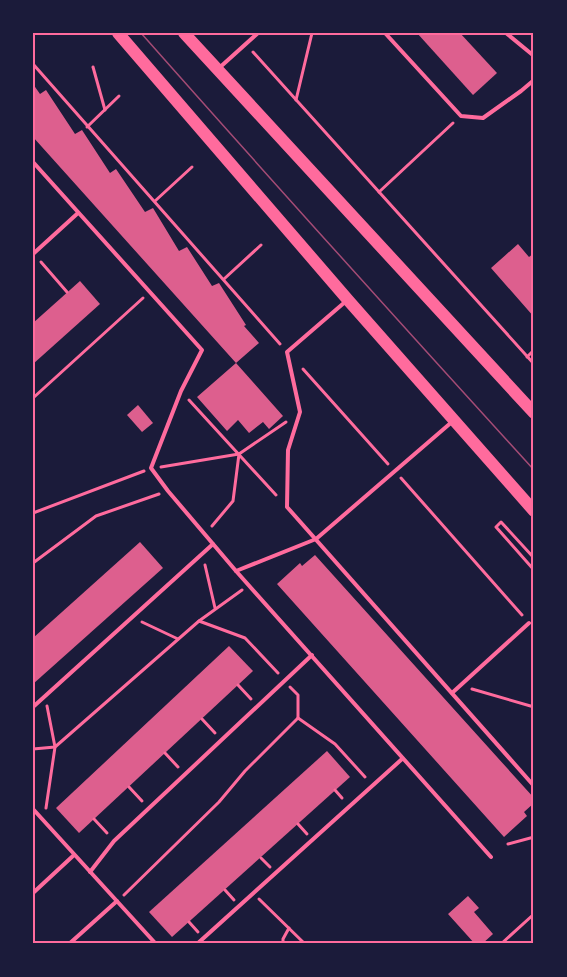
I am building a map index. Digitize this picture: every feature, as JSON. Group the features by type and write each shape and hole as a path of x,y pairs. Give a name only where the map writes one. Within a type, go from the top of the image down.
{"main road":[{"path":"118,33 534,511"},
{"path":"184,33 534,413"}],"lane":[{"path":"217,70 258,33"},
{"path":"386,33 461,116 483,118 534,80"},
{"path":"506,33 534,56"},
{"path":"33,162 202,350 181,391 151,468 236,571 491,857"},
{"path":"33,254 78,213"},
{"path":"348,300 287,352 300,412 288,450 287,507 534,786"},
{"path":"236,571 316,538 454,420"},
{"path":"33,707 213,544"},
{"path":"452,693 529,623"},
{"path":"90,872 114,841 312,655"},
{"path":"197,944 402,759"},
{"path":"33,809 156,944"},
{"path":"33,885 35,891 74,854"},
{"path":"69,944 117,902"}],"path":[{"path":"296,100 312,33"},
{"path":"246,44 534,364"},
{"path":"93,67 105,110"},
{"path":"87,127 119,96"},
{"path":"379,192 461,116"},
{"path":"155,201 192,167"},
{"path":"224,279 261,246"},
{"path":"33,254 68,292"},
{"path":"33,398 150,291"},
{"path":"527,357 534,350"},
{"path":"181,391 287,507"},
{"path":"33,513 151,468 239,454 300,412"},
{"path":"205,535 233,501 239,454"},
{"path":"33,563 96,516 168,491"},
{"path":"534,558 501,522 496,527 534,570"},
{"path":"202,554 216,609"},
{"path":"33,749 55,747 199,621 249,585"},
{"path":"132,618 178,639"},
{"path":"117,902 219,802 245,771 298,718 298,695 245,638 199,621"},
{"path":"238,685 257,706"},
{"path":"461,685 534,707"},
{"path":"44,821 55,747 45,696"},
{"path":"298,718 335,744 373,785"},
{"path":"202,719 221,740"},
{"path":"165,753 184,774"},
{"path":"129,787 148,808"},
{"path":"94,819 114,841"},
{"path":"508,844 534,837"},
{"path":"253,893 305,944"},
{"path":"501,944 534,914"},
{"path":"283,944 289,928"}],"building":[{"path":"417,33 460,33 497,73 473,95"},
{"path":"33,84 40,94 46,90 75,134 82,130 110,173 116,169 145,212 153,208 179,251 187,247 212,286 219,283 246,325 244,326 259,343 236,363 33,137"},
{"path":"518,244 529,257 534,253 534,317 491,268"},
{"path":"80,281 100,304 33,364 33,323"},
{"path":"236,363 283,416 269,429 263,422 249,433 238,420 227,431 197,397"},
{"path":"138,405 153,423 142,432 127,415"},
{"path":"140,542 163,568 33,684 33,638"},
{"path":"315,555 534,798 534,803 524,812 527,816 504,837 277,584 300,563 302,566"},
{"path":"229,646 253,671 79,833 56,808"},
{"path":"327,751 350,777 172,937 149,912"},
{"path":"468,896 479,908 474,912 493,934 482,944 475,944 448,914"}],"tram line":[{"path":"141,33 534,470"}]}
